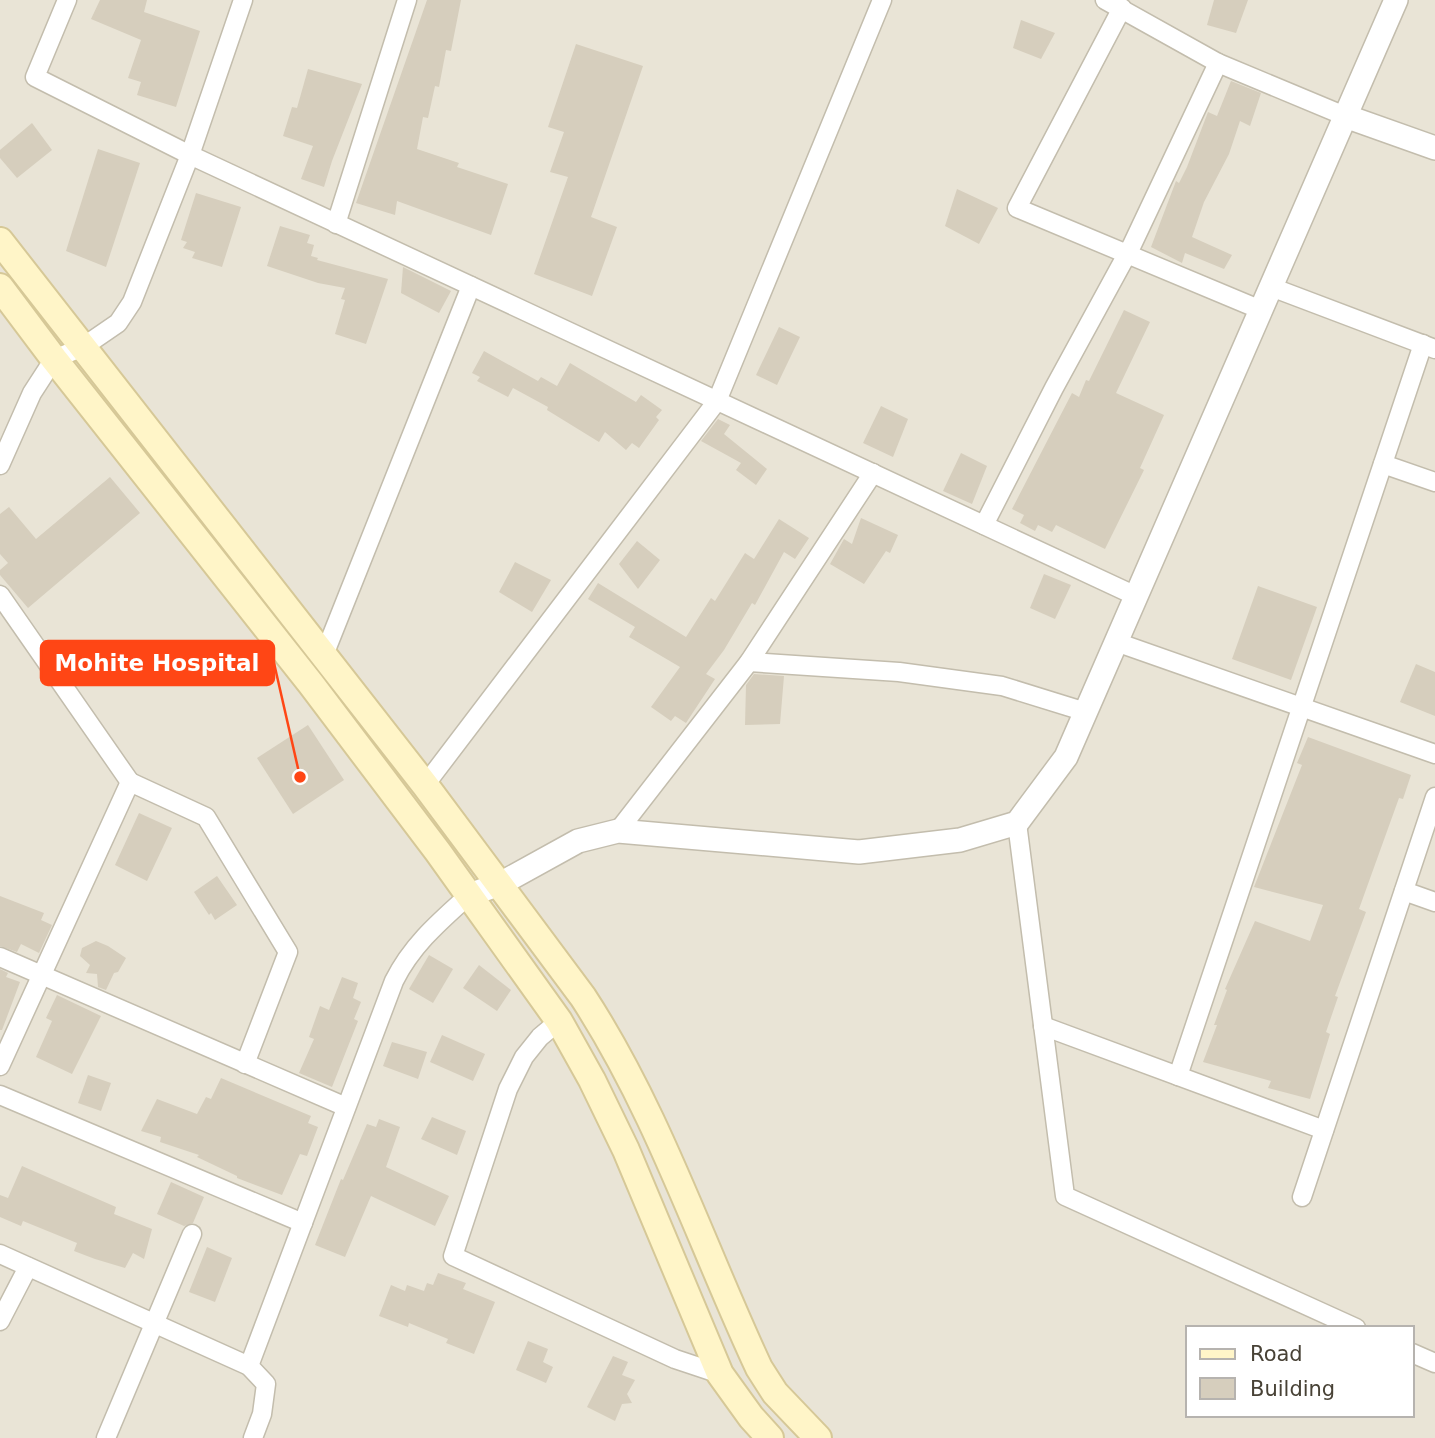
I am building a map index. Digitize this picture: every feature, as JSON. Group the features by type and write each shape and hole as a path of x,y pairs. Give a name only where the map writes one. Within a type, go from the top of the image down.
{"main road":[{"path":"0,241 425,785 544,941 605,1030 643,1103 726,1298 759,1368 775,1393 818,1438"},
{"path":"0,287 318,694 469,895 559,1021 626,1150 720,1374 770,1438"}],"street":[{"path":"67,0 35,77 336,224 1136,596"},
{"path":"0,466 32,393 54,359 83,347 118,323 132,302 190,155 243,0"},
{"path":"336,224 407,0"},
{"path":"425,785 717,401 882,0"},
{"path":"249,1366 394,981 405,959 421,938 469,895 500,884 578,841 618,831 859,852 960,840 1017,823 1066,757 1396,0"},
{"path":"1261,310 1017,208 1114,4 1218,62 1345,116 1435,148"},
{"path":"984,525 1054,387 1127,254 1218,62"},
{"path":"324,655 471,286"},
{"path":"1178,1076 1383,464 1429,346 1271,287"},
{"path":"1383,464 1435,482"},
{"path":"618,831 749,662 873,473"},
{"path":"0,595 130,782 206,817 288,952 245,1064"},
{"path":"1116,642 1435,754"},
{"path":"749,662 899,672 1002,686 1086,712"},
{"path":"0,1066 130,782"},
{"path":"1302,1197 1435,797"},
{"path":"1017,823 1065,1196 1352,1326"},
{"path":"1404,891 1435,902"},
{"path":"0,957 346,1107"},
{"path":"559,1021 540,1037 524,1057 508,1089 453,1256 676,1359 720,1374"},
{"path":"1043,1026 1324,1130"},
{"path":"0,1095 303,1223"},
{"path":"106,1438 192,1234"},
{"path":"0,1254 249,1366 266,1384 262,1414 253,1438"},
{"path":"0,1321 28,1267"},
{"path":"1414,1354 1435,1363"}],"shaded area":[{"path":"0,0 1435,0 1435,1438 0,1438"}],"building":[{"path":"100,0 147,0 144,12 200,31 176,107 137,95 141,82 128,78 141,40 91,19"},
{"path":"427,0 461,0 451,51 446,50 439,87 435,86 428,118 423,117 417,149 459,163 457,167 508,184 491,235 397,201 395,215 356,203"},
{"path":"1214,0 1248,0 1236,33 1207,25"},
{"path":"1021,20 1055,33 1041,59 1013,48"},
{"path":"576,44 643,66 591,217 617,227 592,296 534,274 568,177 550,172 564,132 548,127"},
{"path":"308,69 362,84 324,187 301,179 313,146 283,136 292,107 297,108"},
{"path":"1231,81 1261,93 1250,126 1240,121 1229,154 1204,202 1192,237 1232,255 1224,269 1185,253 1182,263 1151,247 1176,181 1179,183 1187,167 1208,112 1217,116"},
{"path":"32,123 52,150 17,178 0,158 0,150"},
{"path":"98,149 140,163 106,267 66,251"},
{"path":"957,189 998,208 979,244 945,226"},
{"path":"196,193 241,207 222,267 192,258 195,252 183,248 187,242 181,240"},
{"path":"280,226 310,235 307,243 314,245 311,256 318,258 317,260 388,279 366,344 335,334 345,300 341,299 345,288 318,283 267,266"},
{"path":"403,267 451,291 439,313 401,293"},
{"path":"1124,310 1150,322 1116,393 1164,415 1140,468 1144,470 1105,549 1056,525 1052,532 1038,525 1035,531 1020,523 1024,515 1012,509 1072,393 1079,397"},
{"path":"779,327 800,337 777,385 756,375"},
{"path":"484,351 538,381 541,377 557,386 570,363 636,402 641,395 662,410 656,417 659,420 639,448 632,443 626,450 605,432 599,442 547,410 548,407 513,388 508,397 477,381 480,377 472,373"},
{"path":"881,406 908,419 893,457 863,443"},
{"path":"718,419 730,425 724,434 767,469 756,485 736,470 741,463 701,441"},
{"path":"961,453 987,466 972,504 943,491"},
{"path":"110,477 140,513 28,608 0,575 0,570 8,563 0,554 0,514 9,507 36,539"},
{"path":"861,518 898,535 890,553 886,551 864,584 830,564 844,539 852,544"},
{"path":"779,519 809,538 795,559 784,552 755,605 752,603 706,674 715,679 686,723 675,716 671,721 651,707 680,667 629,637 635,627 588,599 598,583 686,637 711,598 715,601 745,553 754,559"},
{"path":"637,541 660,560 638,589 619,564"},
{"path":"515,562 551,580 532,612 499,592"},
{"path":"1044,574 1071,585 1055,619 1030,608"},
{"path":"1258,586 1317,607 1291,680 1232,659"},
{"path":"1416,664 1435,672 1435,716 1400,702"},
{"path":"754,674 784,676 780,724 745,725 746,685"},
{"path":"308,725 344,780 293,814 257,758"},
{"path":"1308,737 1411,775 1403,799 1399,798 1359,909 1366,912 1335,996 1338,997 1326,1032 1330,1034 1310,1099 1268,1088 1271,1081 1203,1062 1217,1025 1214,1025 1227,990 1225,989 1255,921 1310,941 1323,905 1254,887 1302,765 1297,763"},
{"path":"139,813 172,828 147,881 115,865"},
{"path":"217,876 237,905 215,920 194,892"},
{"path":"0,896 44,913 41,920 52,925 39,953 21,944 17,952 0,946"},
{"path":"96,941 126,958 118,972 114,973 106,990 98,987 97,974 86,973 90,965 80,956 82,948"},
{"path":"429,955 453,969 433,1003 409,989"},
{"path":"479,965 511,990 497,1011 463,988"},
{"path":"0,969 8,973 6,977 20,982 2,1030 0,1030"},
{"path":"342,977 358,983 353,998 361,1002 354,1019 358,1021 332,1087 299,1073 314,1039 309,1037 320,1006 329,1010"},
{"path":"57,995 101,1016 72,1074 36,1057 52,1021 46,1018"},
{"path":"442,1035 485,1054 473,1081 430,1062"},
{"path":"392,1042 427,1052 418,1079 383,1066"},
{"path":"88,1075 111,1083 101,1111 78,1103"},
{"path":"221,1078 311,1116 308,1123 318,1127 307,1156 300,1154 282,1195 237,1178 197,1157 199,1155 160,1142 161,1137 141,1131 157,1099 197,1114 206,1097 211,1099"},
{"path":"432,1117 466,1131 457,1155 421,1139"},
{"path":"379,1119 400,1127 386,1167 449,1196 435,1226 371,1196 345,1257 315,1245 341,1179 343,1180 367,1124 376,1127"},
{"path":"22,1166 116,1207 114,1214 152,1229 144,1259 133,1253 125,1268 74,1251 77,1243 23,1221 21,1226 0,1217 0,1195 8,1198"},
{"path":"171,1182 204,1197 193,1223 184,1226 157,1214"},
{"path":"207,1247 232,1258 215,1302 189,1292"},
{"path":"438,1273 466,1283 463,1289 495,1302 474,1354 446,1343 448,1339 409,1323 408,1327 379,1316 391,1285 405,1291 407,1285 424,1291 427,1283 433,1285"},
{"path":"528,1341 548,1349 543,1362 553,1367 546,1383 516,1370"},
{"path":"613,1356 628,1362 622,1375 635,1380 627,1394 632,1403 622,1404 615,1421 587,1407"}],"place":[{"name":"Mohite Hospital","path":"300,777"}]}
